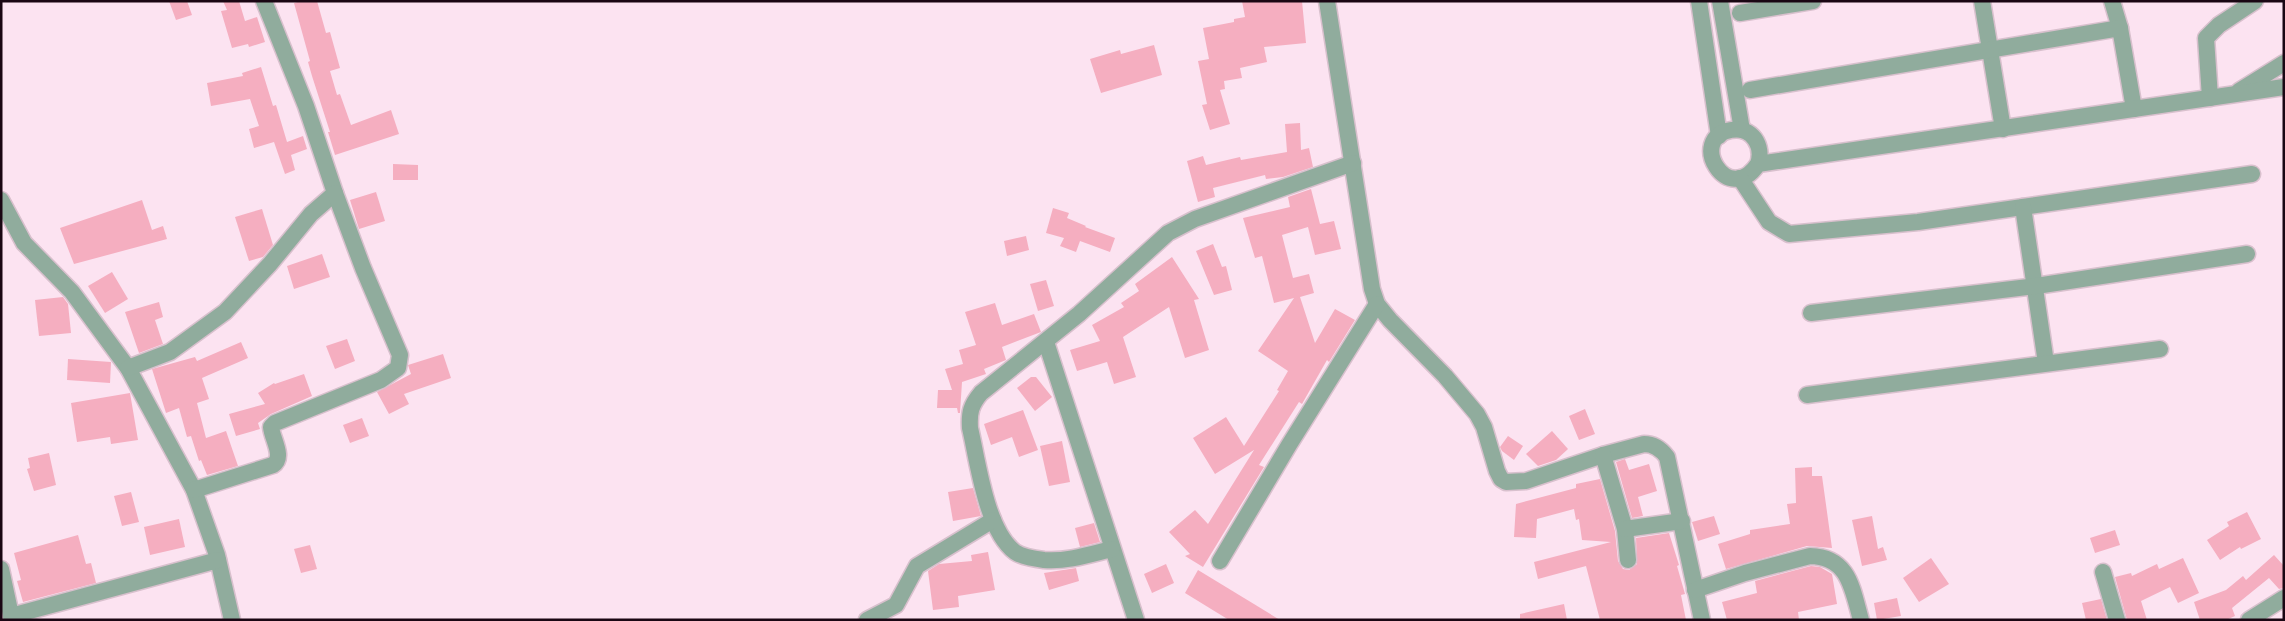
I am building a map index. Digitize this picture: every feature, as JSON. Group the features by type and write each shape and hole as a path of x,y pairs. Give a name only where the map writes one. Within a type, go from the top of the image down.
{"street":[{"path":"194,490 278,462 279,457 271,427 275,423 381,380 398,368 400,355 363,268 335,193 306,106 264,1"},
{"path":"1327,1 1372,289 1377,304 1397,329 1445,376 1467,401 1484,427 1497,470 1501,478 1506,482 1526,481 1603,455 1644,444 1650,444 1663,452 1667,457 1682,521 1702,620"},
{"path":"1699,1 1719,136"},
{"path":"1720,1 1742,130"},
{"path":"1740,13 1813,1"},
{"path":"1982,1 2003,129"},
{"path":"2112,1 2120,28 2134,109"},
{"path":"2210,98 2206,38 2219,25 2255,1"},
{"path":"1750,90 2120,28"},
{"path":"2234,95 2284,63"},
{"path":"1758,164 2284,88"},
{"path":"1742,130 1748,132 1758,143 1760,157 1758,164 1748,176 1740,178 1724,176 1714,164 1712,149 1719,136 1726,131 1742,130"},
{"path":"1112,549 1059,560 1031,558 1016,552 1004,540 993,520 970,428 969,412 981,393 1079,314 1168,232 1227,207 1353,163"},
{"path":"1740,178 1769,222 1789,234 1918,222 2252,174"},
{"path":"128,368 170,352 225,312 270,264 311,214 335,193"},
{"path":"1,200 24,243 72,292 128,368 194,490 218,560 232,620"},
{"path":"2022,207 2036,286 2046,362"},
{"path":"1811,314 2036,286 2247,254"},
{"path":"1220,561 1289,445 1377,304"},
{"path":"1046,342 1136,620"},
{"path":"1807,395 2046,362 2160,349"},
{"path":"1603,455 1626,529 1628,560"},
{"path":"867,620 896,605 917,566 993,520"},
{"path":"1626,529 1682,521"},
{"path":"1695,590 1745,573 1810,556 1819,556 1831,560 1846,573 1861,620"},
{"path":"1,569 12,618 218,560"},
{"path":"2103,572 2118,620"},
{"path":"2249,620 2284,598"}],"building":[{"path":"169,1 187,1 192,15 176,20"},
{"path":"223,1 239,1 245,21 257,17 265,42 249,47 248,44 232,48 221,11 227,10"},
{"path":"317,1 326,33 330,32 340,68 330,71 337,95 340,94 351,125 391,110 399,134 335,155 328,132 330,132 308,62 310,61 294,3"},
{"path":"1242,1 1302,1 1306,43 1264,47 1267,62 1240,68 1242,78 1224,81 1225,89 1220,90 1230,124 1210,130 1202,105 1207,104 1198,61 1209,59 1203,28 1234,22 1234,19 1245,17"},
{"path":"1154,45 1162,75 1101,93 1090,59 1120,50 1121,54"},
{"path":"261,67 273,106 276,105 287,142 303,136 307,149 291,155 295,170 285,174 274,142 254,148 249,129 259,126 250,99 211,106 207,83 243,76 242,73"},
{"path":"1300,123 1301,150 1309,148 1313,167 1283,177 1266,179 1265,175 1213,188 1215,197 1198,202 1187,161 1203,156 1206,165 1240,157 1241,160 1287,152 1285,124"},
{"path":"393,164 418,165 418,180 393,180"},
{"path":"1311,189 1320,224 1334,221 1341,249 1315,255 1308,227 1282,235 1293,278 1309,274 1314,293 1300,297 1315,343 1335,309 1355,320 1329,362 1327,360 1302,404 1299,402 1259,465 1264,467 1203,567 1185,556 1190,554 1169,532 1195,510 1208,524 1254,450 1215,474 1193,438 1226,417 1244,446 1279,391 1277,390 1288,371 1258,351 1294,298 1274,303 1262,256 1255,258 1243,218 1290,207 1288,197"},
{"path":"376,192 385,221 359,229 350,200"},
{"path":"142,200 152,230 163,226 167,239 74,264 60,228"},
{"path":"1053,208 1069,213 1067,218 1085,227 1115,238 1110,252 1080,241 1076,252 1060,246 1064,238 1046,233"},
{"path":"262,209 273,245 263,257 249,261 235,217"},
{"path":"1026,236 1029,250 1007,256 1004,241"},
{"path":"1213,244 1222,267 1226,266 1232,290 1214,295 1196,251"},
{"path":"322,254 330,277 294,289 287,266"},
{"path":"1172,257 1199,299 1194,300 1209,350 1185,358 1169,307 1123,337 1136,377 1114,384 1107,362 1077,371 1070,350 1100,341 1092,325 1124,307 1121,303 1139,291 1135,284"},
{"path":"112,272 128,299 105,313 88,286"},
{"path":"1046,280 1054,306 1038,311 1030,284"},
{"path":"63,297 68,304 71,333 39,336 35,300"},
{"path":"159,302 163,317 155,320 163,344 139,353 125,312"},
{"path":"995,303 1002,325 1034,314 1041,332 1002,347 1006,360 984,369 986,374 962,382 960,413 958,413 957,408 937,408 938,390 952,390 945,369 963,364 959,350 976,345 965,312"},
{"path":"347,339 355,361 335,369 326,346"},
{"path":"241,342 248,358 202,378 209,399 197,403 206,438 226,431 238,466 207,475 201,460 199,461 191,436 187,437 179,408 166,413 152,369 195,357 197,361"},
{"path":"443,354 451,378 404,394 409,404 389,414 377,392 411,374 408,365"},
{"path":"68,359 111,362 110,383 67,380"},
{"path":"304,374 312,396 271,414 258,423 260,429 236,436 229,414 265,404 258,393 274,383"},
{"path":"1031,377 1036,377 1052,397 1035,411 1017,388"},
{"path":"130,393 138,440 111,444 110,437 77,442 71,403"},
{"path":"1585,409 1595,434 1579,440 1569,416"},
{"path":"1023,410 1038,450 1019,457 1012,437 991,445 984,424"},
{"path":"362,418 369,436 350,443 343,425"},
{"path":"1552,431 1568,449 1556,460 1538,466 1526,454"},
{"path":"1508,436 1523,446 1514,460 1502,451 1500,447"},
{"path":"1062,441 1070,482 1049,486 1040,446"},
{"path":"49,453 56,485 34,491 27,469 30,468 28,458"},
{"path":"1625,459 1629,470 1649,464 1657,491 1638,497 1643,516 1632,518 1616,462"},
{"path":"1812,467 1812,476 1822,476 1832,548 1807,546 1726,569 1718,544 1750,534 1750,530 1790,524 1787,504 1796,503 1795,468"},
{"path":"1600,479 1615,531 1618,561 1623,569 1629,570 1637,564 1636,538 1669,533 1679,565 1677,566 1685,594 1681,595 1686,620 1600,620 1586,566 1538,579 1534,562 1611,542 1582,540 1579,519 1576,520 1574,509 1537,519 1536,538 1514,537 1516,504 1576,488 1576,484"},
{"path":"973,488 981,516 953,521 948,492"},
{"path":"131,492 139,522 122,526 114,496"},
{"path":"2247,512 2261,539 2241,549 2240,547 2220,560 2207,540 2229,526 2227,522"},
{"path":"1714,516 1720,534 1698,541 1692,522"},
{"path":"1872,516 1878,549 1883,547 1887,560 1862,566 1852,520"},
{"path":"179,519 185,547 150,555 144,527"},
{"path":"1094,523 1100,542 1080,547 1075,528"},
{"path":"2115,530 2120,545 2095,553 2090,538"},
{"path":"78,535 86,564 91,563 96,583 23,602 17,581 21,580 14,553"},
{"path":"310,545 317,569 301,573 294,549"},
{"path":"988,552 995,590 958,596 959,607 933,610 928,571 939,564 972,561 971,555"},
{"path":"2274,555 2284,566 2284,588 2279,589 2269,578 2232,608 2235,616 2226,620 2200,620 2194,602 2226,590 2243,576 2246,580"},
{"path":"1931,558 1949,584 1919,602 1903,578"},
{"path":"2183,558 2199,593 2178,603 2170,587 2141,601 2147,620 2127,620 2115,577 2131,573 2132,576 2157,564 2159,569"},
{"path":"1166,564 1174,583 1152,593 1144,574"},
{"path":"1811,566 1820,567 1832,574 1837,604 1798,612 1799,620 1727,620 1722,602 1757,593 1755,581"},
{"path":"1076,568 1079,581 1049,590 1044,573"},
{"path":"1198,570 1280,620 1229,620 1185,593"},
{"path":"1897,598 1901,616 1877,620 1874,603"},
{"path":"2101,599 2107,620 2086,620 2082,603"},
{"path":"1564,604 1567,620 1520,620 1520,614"}]}
